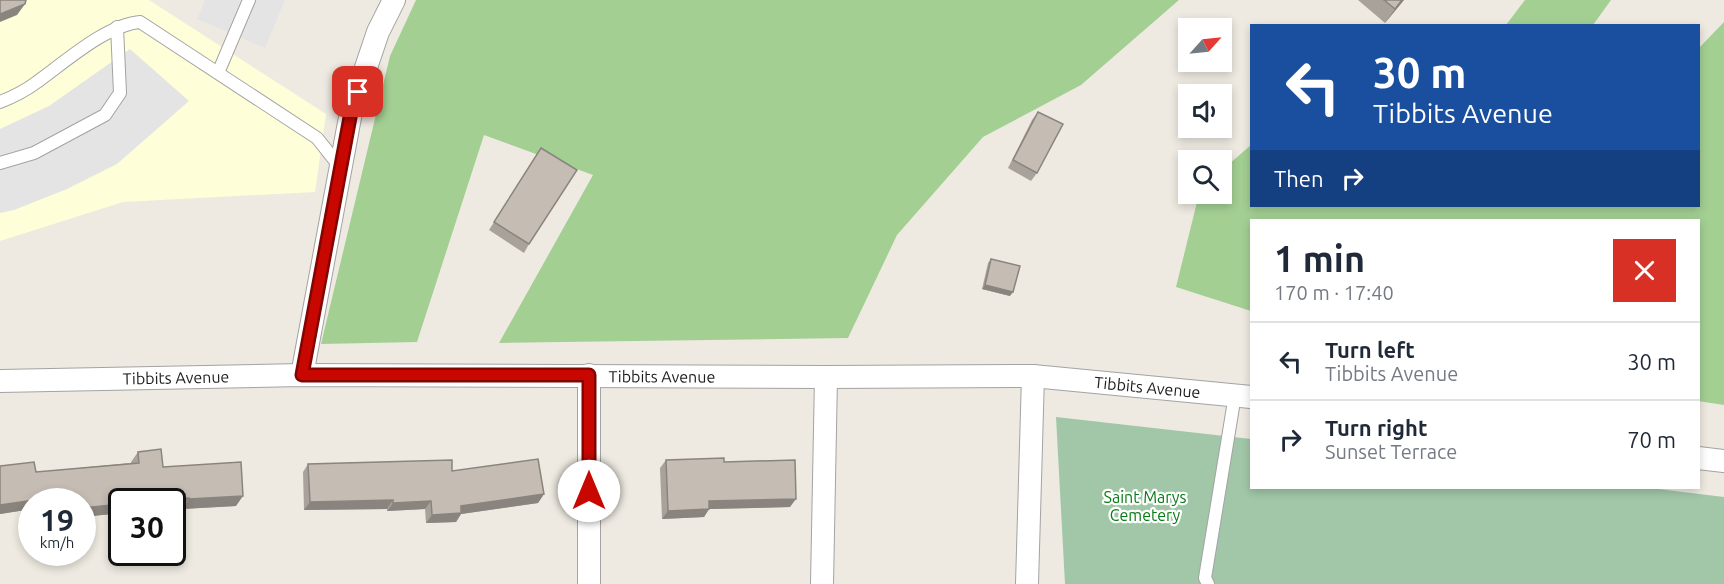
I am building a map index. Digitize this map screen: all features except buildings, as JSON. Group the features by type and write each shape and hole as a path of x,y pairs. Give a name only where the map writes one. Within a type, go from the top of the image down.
{"street":[{"path":"302,375 351,112 378,32 394,0"},
{"name":"Tibbits Avenue","path":"0,381 302,375 1033,376 1243,396"},
{"path":"589,375 589,584"},
{"path":"1027,584 1033,376"},
{"path":"822,584 826,377"},
{"path":"1700,458 1724,461"}],"lane":[{"path":"218,73 249,0"},
{"path":"0,102 36,84 107,32 127,23 140,21 317,138 341,168"},
{"path":"0,163 34,153 105,115 120,93 117,27"},
{"path":"1208,584 1205,578 1243,396"}],"shaded area":[{"path":"0,0 149,0 326,114 315,192 123,202 0,241"},
{"path":"205,0 285,0 265,48 197,19"},
{"path":"130,49 189,101 117,164 67,189 14,210 0,213 0,129 49,106"}],"green space":[{"path":"416,0 1179,0 1081,85 983,137 897,235 848,338 499,343 593,175 484,135 417,342 321,344 390,56"},
{"path":"1525,0 1611,0 1594,24 1507,24"},
{"path":"1724,22 1724,405 1700,401 1700,219 1250,219 1250,311 1176,287 1197,204 1232,204 1232,161 1250,146 1250,207 1700,207 1700,47"},
{"name":"Saint Marys Cemetery","path":"1056,417 1250,439 1250,489 1658,489 1724,497 1724,584 1065,584"}],"route":[{"path":"358,92 351,112 302,375 589,375 589,491"}]}
